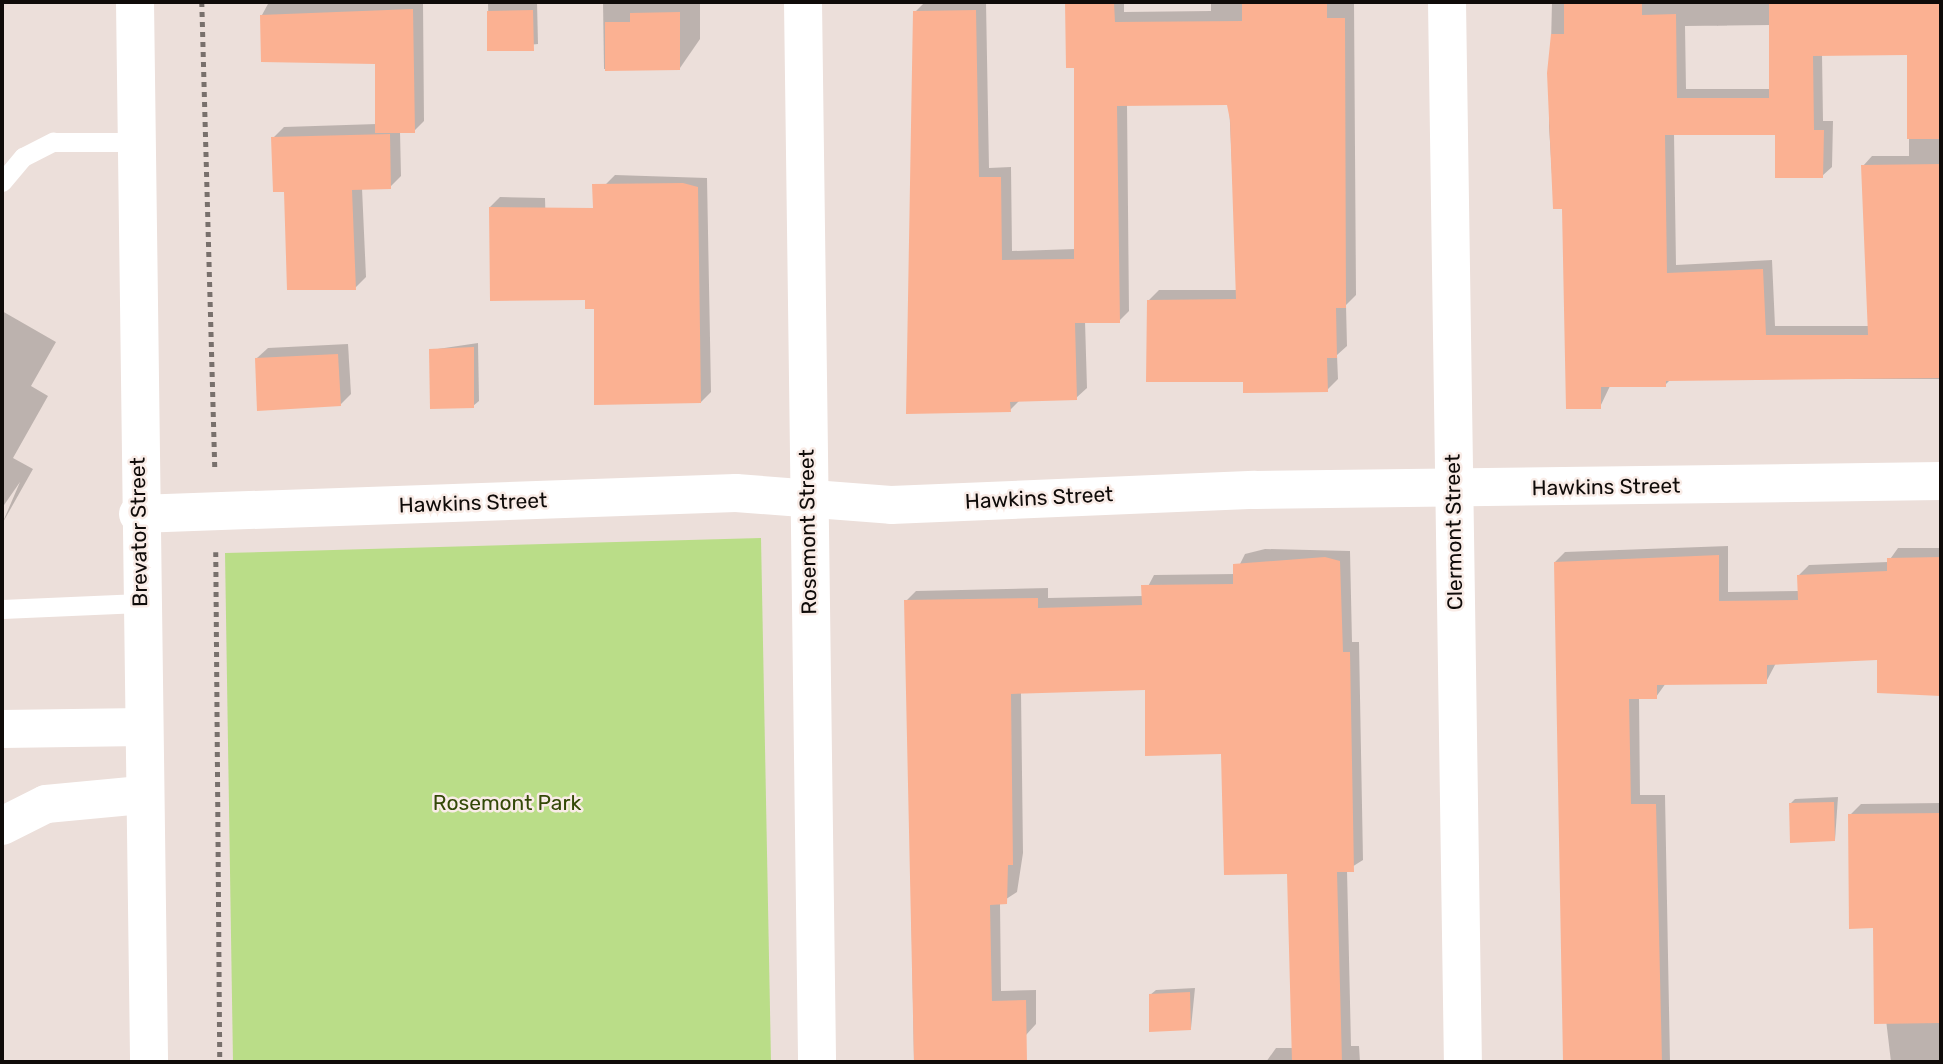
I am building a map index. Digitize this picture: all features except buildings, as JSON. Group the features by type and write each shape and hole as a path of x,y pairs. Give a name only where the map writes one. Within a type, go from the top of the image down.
{"street":[{"name":"Brevator Street","path":"135,2 138,514 149,1062"},
{"name":"Rosemont Street","path":"803,2 807,499 817,1062"},
{"name":"Clermont Street","path":"1447,2 1463,1062"},
{"name":"Hawkins Street","path":"138,514 736,494 891,505 1241,490 1454,490 1941,481"},
{"path":"2,729 143,727"},
{"path":"2,826 46,804 142,795"}],"lane":[{"path":"2,182 23,157 53,142 135,142"},
{"path":"2,609 140,603"}],"path":[{"path":"202,2 214,444"},
{"path":"216,539 220,1062"}],"green space":[{"name":"Rosemont Park","path":"761,538 771,1062 233,1062 225,553"}]}
